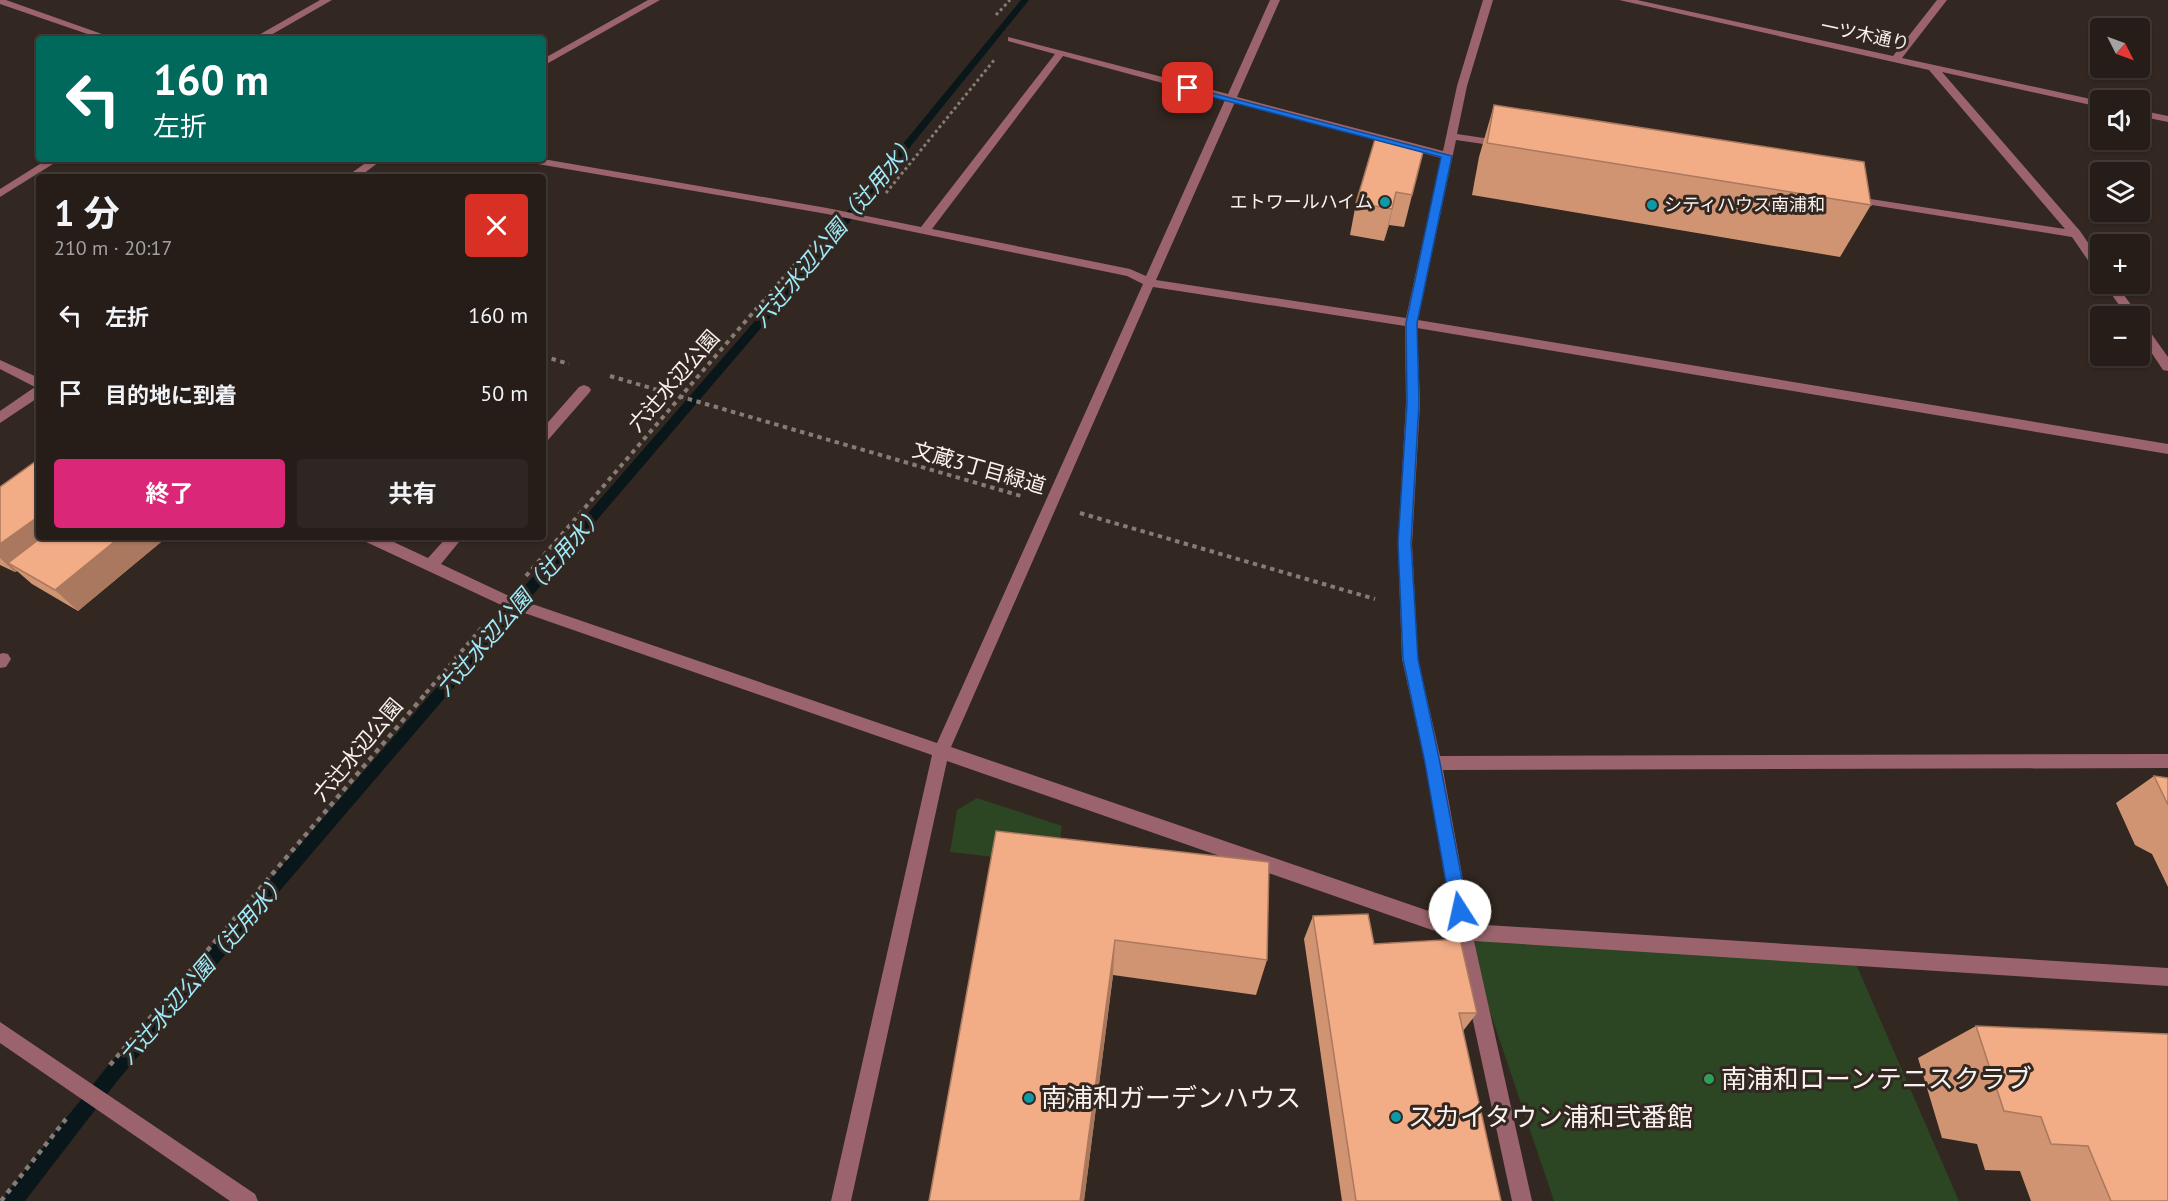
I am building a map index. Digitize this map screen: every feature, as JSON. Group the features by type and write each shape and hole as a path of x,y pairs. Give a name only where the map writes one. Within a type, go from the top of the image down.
{"street":[{"path":"262,36 327,0"},
{"path":"546,61 656,0"},
{"path":"841,1201 941,751 1275,0"},
{"path":"1488,0 1462,86 1411,323 1413,403 1405,543 1410,659 1433,763 1463,932 1522,1201"},
{"name":"一ツ木通り","path":"1624,0 2090,102"},
{"path":"1896,59 1942,0"},
{"path":"0,1 102,36"},
{"path":"1011,39 1231,100 1447,156"},
{"path":"924,231 1060,54"},
{"path":"1931,66 2076,234 2090,254"},
{"path":"2150,115 2168,119"},
{"path":"1451,135 1522,147"},
{"path":"0,194 51,162"},
{"path":"356,174 374,162"},
{"path":"543,162 840,214 1130,273 1150,283 1411,323 2168,449"},
{"path":"1840,197 2076,234"},
{"path":"2150,341 2168,367"},
{"path":"0,364 36,382"},
{"path":"546,434 584,390"},
{"path":"0,418 36,393"},
{"path":"375,540 504,600 1463,932 2168,977"},
{"path":"430,566 453,540"},
{"path":"1433,763 2168,761"},
{"path":"0,1032 248,1201"}],"path":[{"path":"864,219 1011,39 982,30 1010,0"},
{"name":"六辻水辺公園","path":"1,1201 89,1093 504,600 840,214"},
{"path":"546,357 578,366"},
{"name":"文蔵3丁目緑道","path":"600,373 1407,608"}],"green space":[{"path":"977,798 1062,826 1056,864 950,852 957,810"},
{"name":"南浦和ローンテニスクラブ","path":"1463,932 1853,957 1959,1201 1554,1201"}],"building":[{"path":"1494,105 1864,162 1871,205 1487,143"},
{"path":"1375,139 1424,148 1412,195 1396,192 1392,209 1356,203"},
{"path":"36,461 36,518 0,544 0,487"},
{"path":"38,540 116,540 55,590 8,563"},
{"path":"2154,776 2168,778 2168,805"},
{"name":"南浦和ガーデンハウス","path":"996,831 1269,862 1267,960 1115,940 1080,1201 929,1201"},
{"name":"スカイタウン浦和弐番館","path":"1368,914 1374,944 1460,939 1477,1013 1459,1013 1501,1201 1356,1201 1313,916"},
{"path":"1976,1026 2168,1034 2168,1201 2111,1201 2088,1146 2051,1144 2041,1117 2004,1111"}],"waterway":[{"name":"六辻水辺公園（辻用水）","path":"13,1201 112,1074 805,270 1025,0"}],"place":[{"name":"エトワールハイム","path":"1385,202"},
{"name":"シティハウス南浦和","path":"1652,205"},
{"name":"南浦和ローンテニスクラブ","path":"1709,1079"},
{"name":"南浦和ガーデンハウス","path":"1029,1098"},
{"name":"スカイタウン浦和弐番館","path":"1396,1117"}],"route":[{"path":"1188,88 1447,156 1411,323 1413,403 1405,543 1410,659 1433,763 1460,911"}]}
